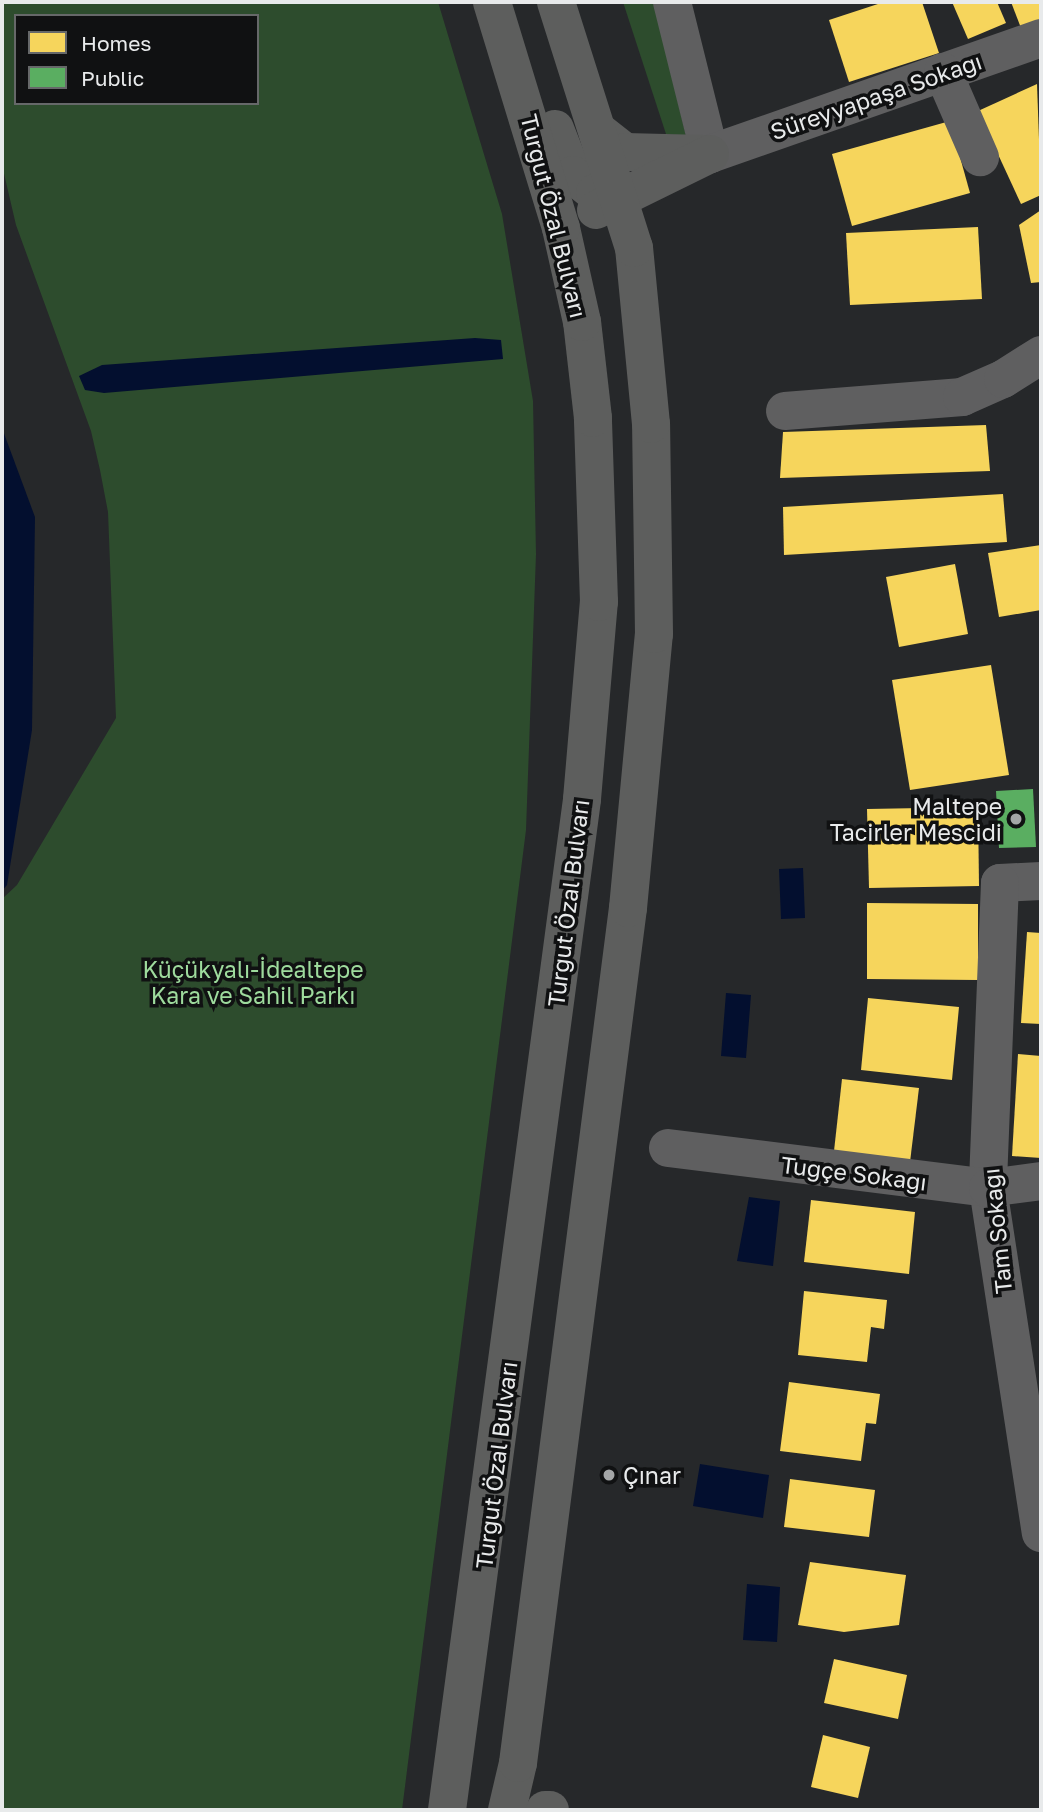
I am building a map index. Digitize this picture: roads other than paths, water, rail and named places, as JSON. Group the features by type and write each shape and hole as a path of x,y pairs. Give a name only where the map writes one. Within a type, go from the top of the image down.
{"highway":[{"name":"Turgut Özal Bulvarı","path":"447,1810 582,799 599,602 593,418 582,322 561,228 492,2"},
{"path":"513,2 522,12 561,152 573,174 595,193 619,198"},
{"path":"533,1810 507,1810 518,1763 628,908 654,634 651,424 635,248 556,2"},
{"path":"598,131 625,152 710,154"},
{"path":"561,228 710,154"}],"street":[{"path":"673,2 710,154"},
{"name":"Süreyyapaşa Sokağı","path":"710,154 1041,38"},
{"path":"943,72 980,157"},
{"path":"785,411 962,397 1003,379 1041,355"},
{"name":"Tam Sokağı","path":"1041,881 1000,883 988,1188 1041,1533"},
{"name":"Tuğçe Sokağı","path":"668,1149 988,1188 1041,1181"}],"water":[{"path":"475,338 501,340 503,359 104,393 85,390 79,376 102,365"},
{"path":"2,428 35,517 32,730 7,885 2,891"},
{"path":"803,868 805,918 781,919 779,869"},
{"path":"726,993 751,995 746,1058 721,1056"},
{"path":"749,1197 780,1201 773,1266 737,1261"},
{"path":"700,1464 769,1475 763,1518 693,1506"},
{"path":"747,1584 780,1587 777,1642 743,1640"}],"place":[{"name":"Maltepe Tacirler Mescidi","path":"1016,819"},
{"name":"Çınar","path":"609,1475"}],"park label":[{"name":"Küçükyalı-İdealtepe Kara ve Sahil Parkı","path":"253,982"}]}
